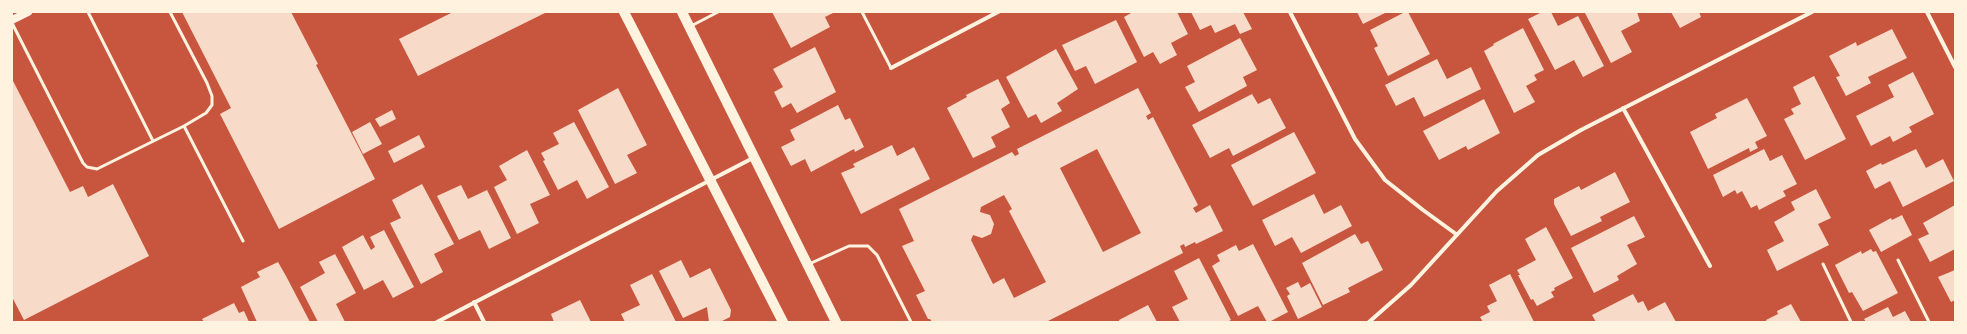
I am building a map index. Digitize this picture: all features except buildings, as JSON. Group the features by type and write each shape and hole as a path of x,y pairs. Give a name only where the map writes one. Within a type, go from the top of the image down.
{"main road":[{"path":"12,20 28,12"},
{"path":"624,12 783,322"},
{"path":"682,12 836,322"}],"street":[{"path":"891,68 998,12"},
{"path":"1290,12 1355,139 1385,180 1456,234"},
{"path":"1369,322 1411,285 1456,234 1497,191 1538,155 1623,108 1812,12"},
{"path":"1927,12 1955,67"},
{"path":"1623,108 1710,266"},
{"path":"437,322 755,157"},
{"path":"474,302 484,322"}],"lane":[{"path":"88,12 152,141"},
{"path":"12,23 83,163 87,167 97,169 184,126 206,113 212,105 212,96 170,12"},
{"path":"690,27 718,12"},
{"path":"862,12 891,68"},
{"path":"184,126 243,241"},
{"path":"807,265 849,246 868,246 878,255 911,322"},
{"path":"1898,260 1929,322"},
{"path":"1823,264 1851,322"}]}
